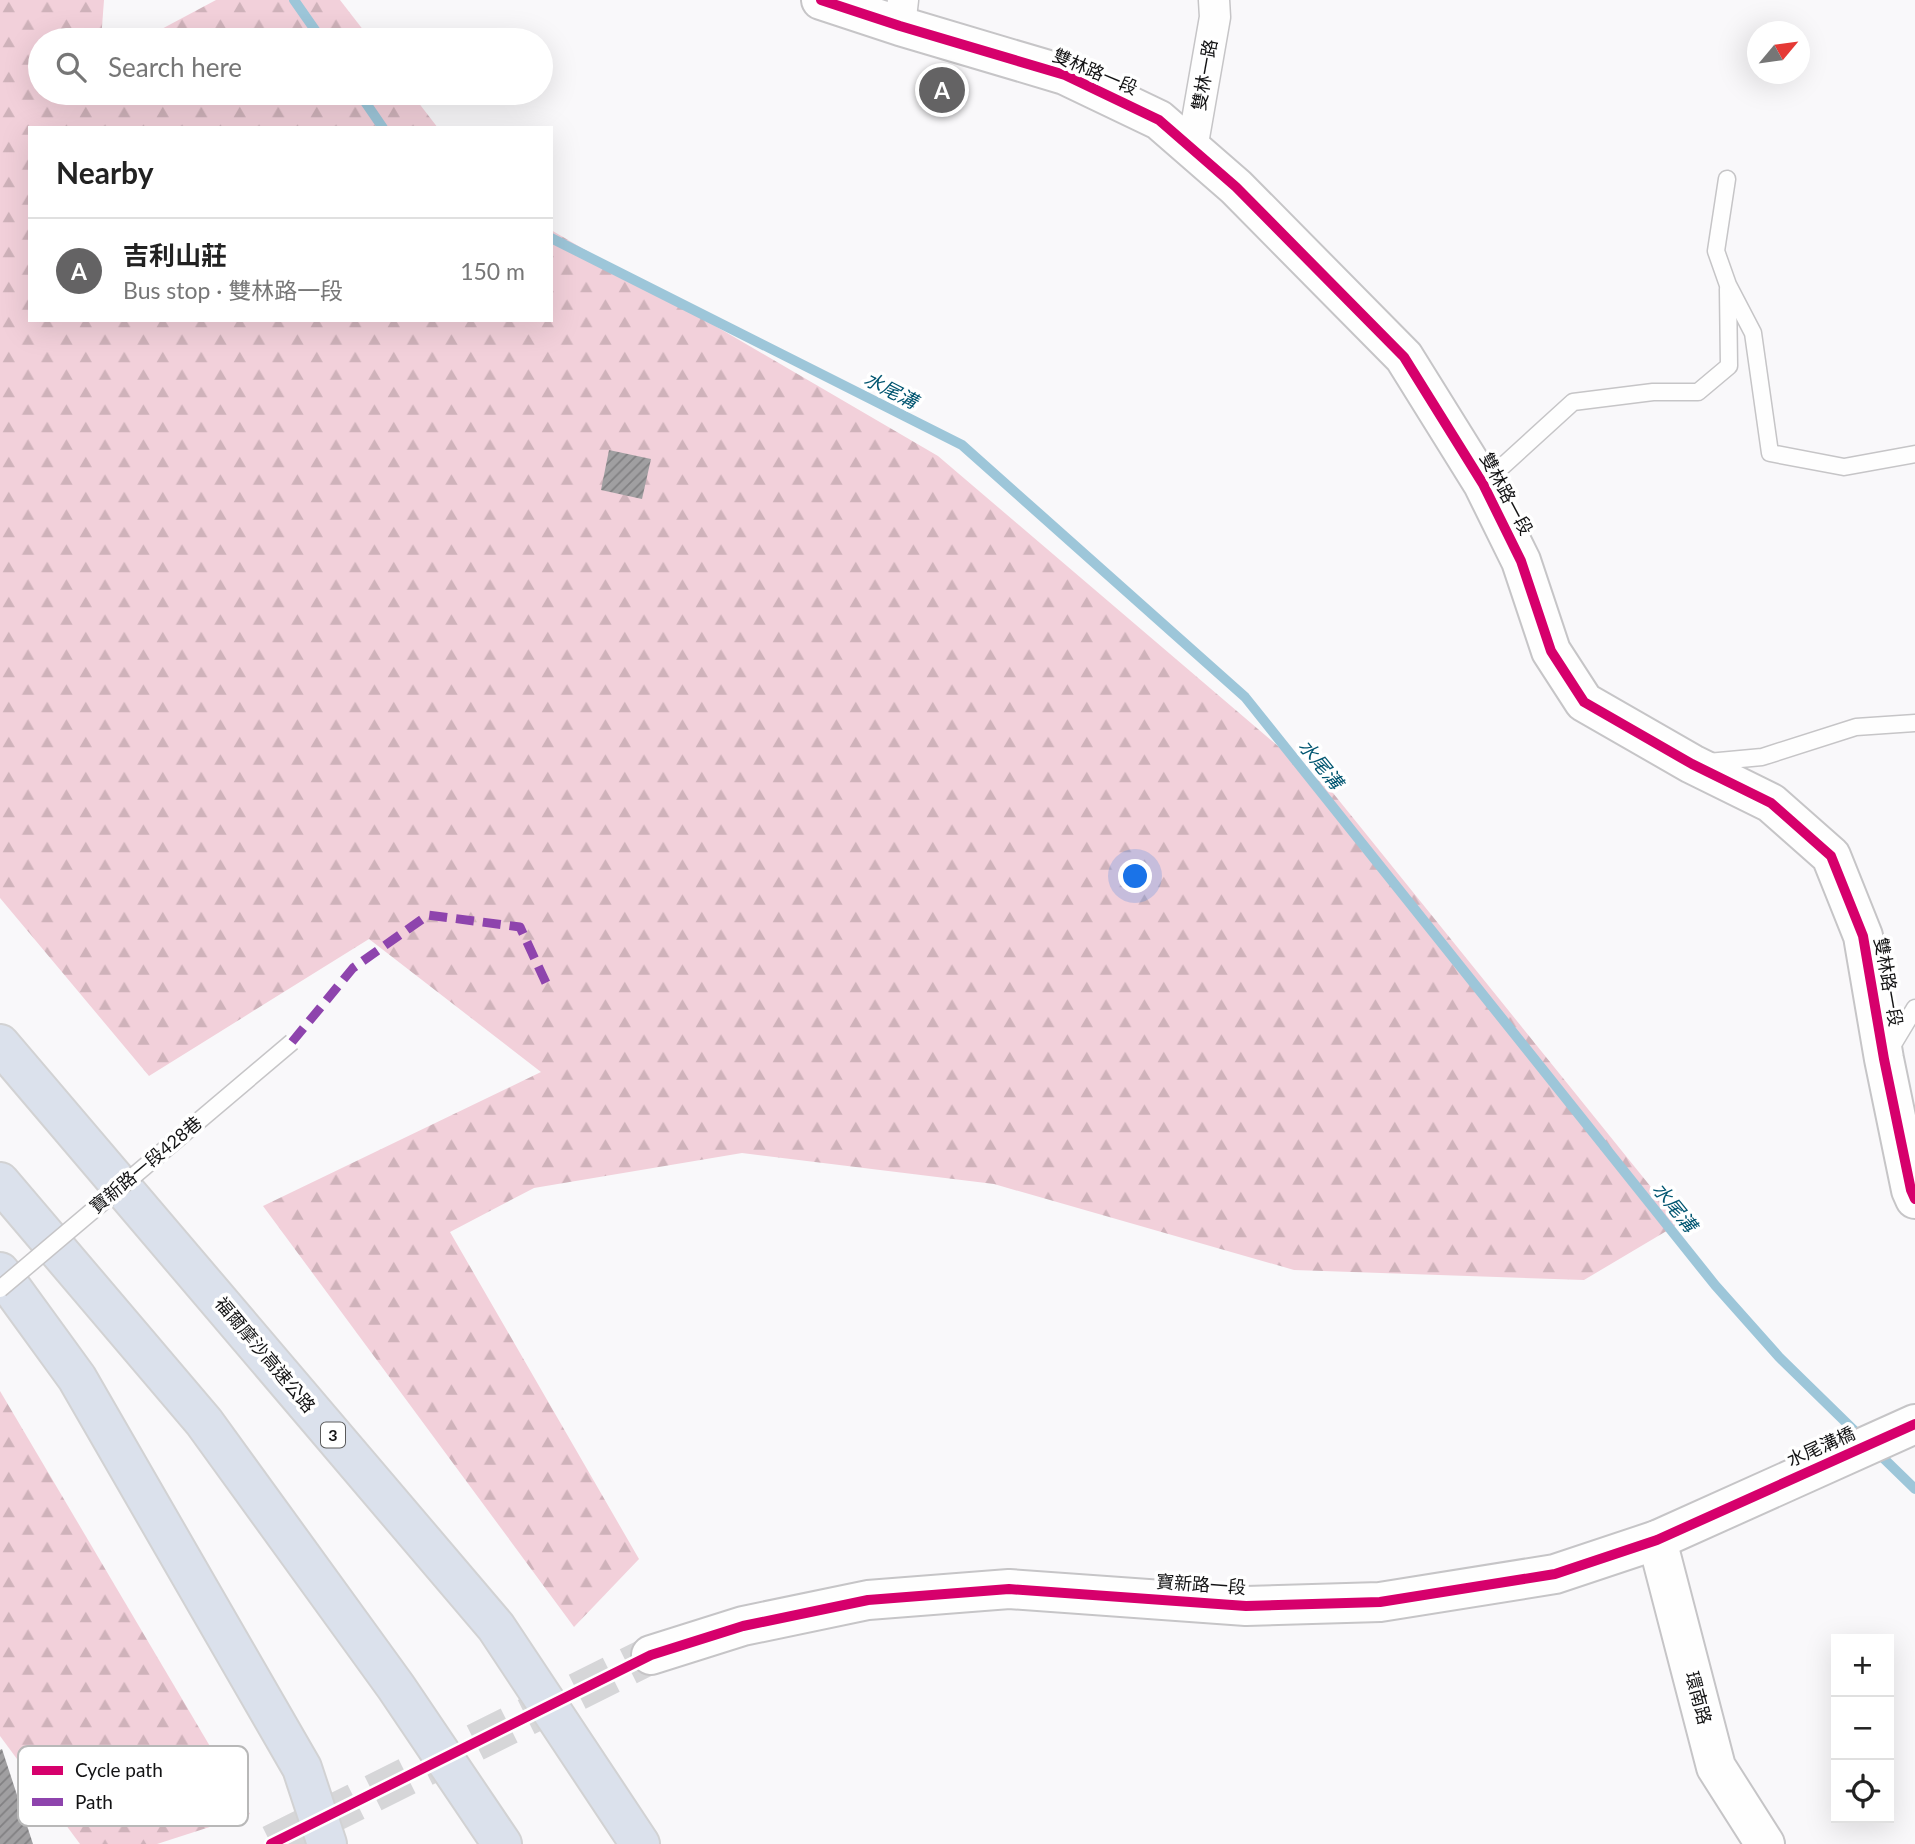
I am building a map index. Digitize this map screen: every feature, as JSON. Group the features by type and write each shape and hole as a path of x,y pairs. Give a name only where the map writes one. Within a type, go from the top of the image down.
{"highway":[{"name":"福爾摩沙高速公路","path":"0,1044 496,1627 640,1844"},
{"path":"0,1182 204,1422 396,1687 502,1844"},
{"path":"0,1272 77,1378 302,1768 327,1844"}],"street":[{"name":"雙林路一段","path":"821,0 902,13 1065,75 1159,120 1236,187 1404,357 1483,484 1521,561 1551,651 1584,702 1692,764 1771,803 1831,856 1863,936 1884,1059 1915,1199"},
{"name":"雙林一路","path":"1192,149 1215,17 1214,0"},
{"name":"水尾溝橋","path":"1740,1502 1915,1424"},
{"name":"寶新路一段","path":"651,1655 743,1626 868,1600 1009,1589 1246,1606 1380,1602 1555,1574 1657,1540 1740,1502"},
{"name":"環南路","path":"1657,1540 1716,1768 1765,1844"}],"lane":[{"path":"1727,179 1716,251 1728,285 1753,332 1770,453 1844,467 1915,454"},
{"path":"1483,484 1573,402 1653,392 1698,392 1729,366 1728,285"},
{"path":"1692,764 1762,757 1856,727 1915,723"},
{"path":"1884,1059 1915,1008"},
{"name":"寶新路一段428巷","path":"0,1289 292,1042"}],"green space":[{"path":"0,0 104,0 102,28 28,28 28,105 420,105 436,126 28,126 28,322 553,322 553,231 938,456 1333,793 1680,1223 1584,1280 1294,1270 994,1184 742,1153 534,1188 450,1232 639,1559 574,1627 263,1206 541,1072 369,939 149,1076 0,898"},
{"path":"216,0 340,0 362,28 164,28"},
{"path":"0,1391 210,1746 18,1746 18,1760 0,1736"},
{"path":"67,1826 213,1826 157,1844 80,1844"}],"building":[{"path":"609,450 651,459 642,499 601,490"},
{"path":"2,1749 18,1798 18,1826 27,1826 33,1844 0,1844"}],"waterway":[{"name":"水尾溝","path":"294,0 314,28"},
{"name":"水尾溝","path":"367,105 382,126"},
{"name":"水尾溝","path":"553,239 962,445 1245,697 1715,1285 1779,1357 1864,1440"},
{"name":"水尾溝","path":"1876,1451 1915,1489"}],"tunnel":[{"path":"271,1844 651,1655"}],"marked path":[{"path":"292,1042 353,968 428,915 520,927 546,983"}],"cycle path":[{"path":"821,0 1065,75 1159,120 1236,187 1404,357 1483,484 1521,561 1551,651 1584,702 1692,764 1771,803 1831,856 1863,936 1884,1059 1915,1199"},
{"path":"271,1844 651,1655 743,1626 868,1600 1009,1589 1246,1606 1380,1602 1555,1574 1657,1540 1915,1424"}],"place":[{"name":"吉利山莊","path":"942,90"}]}
